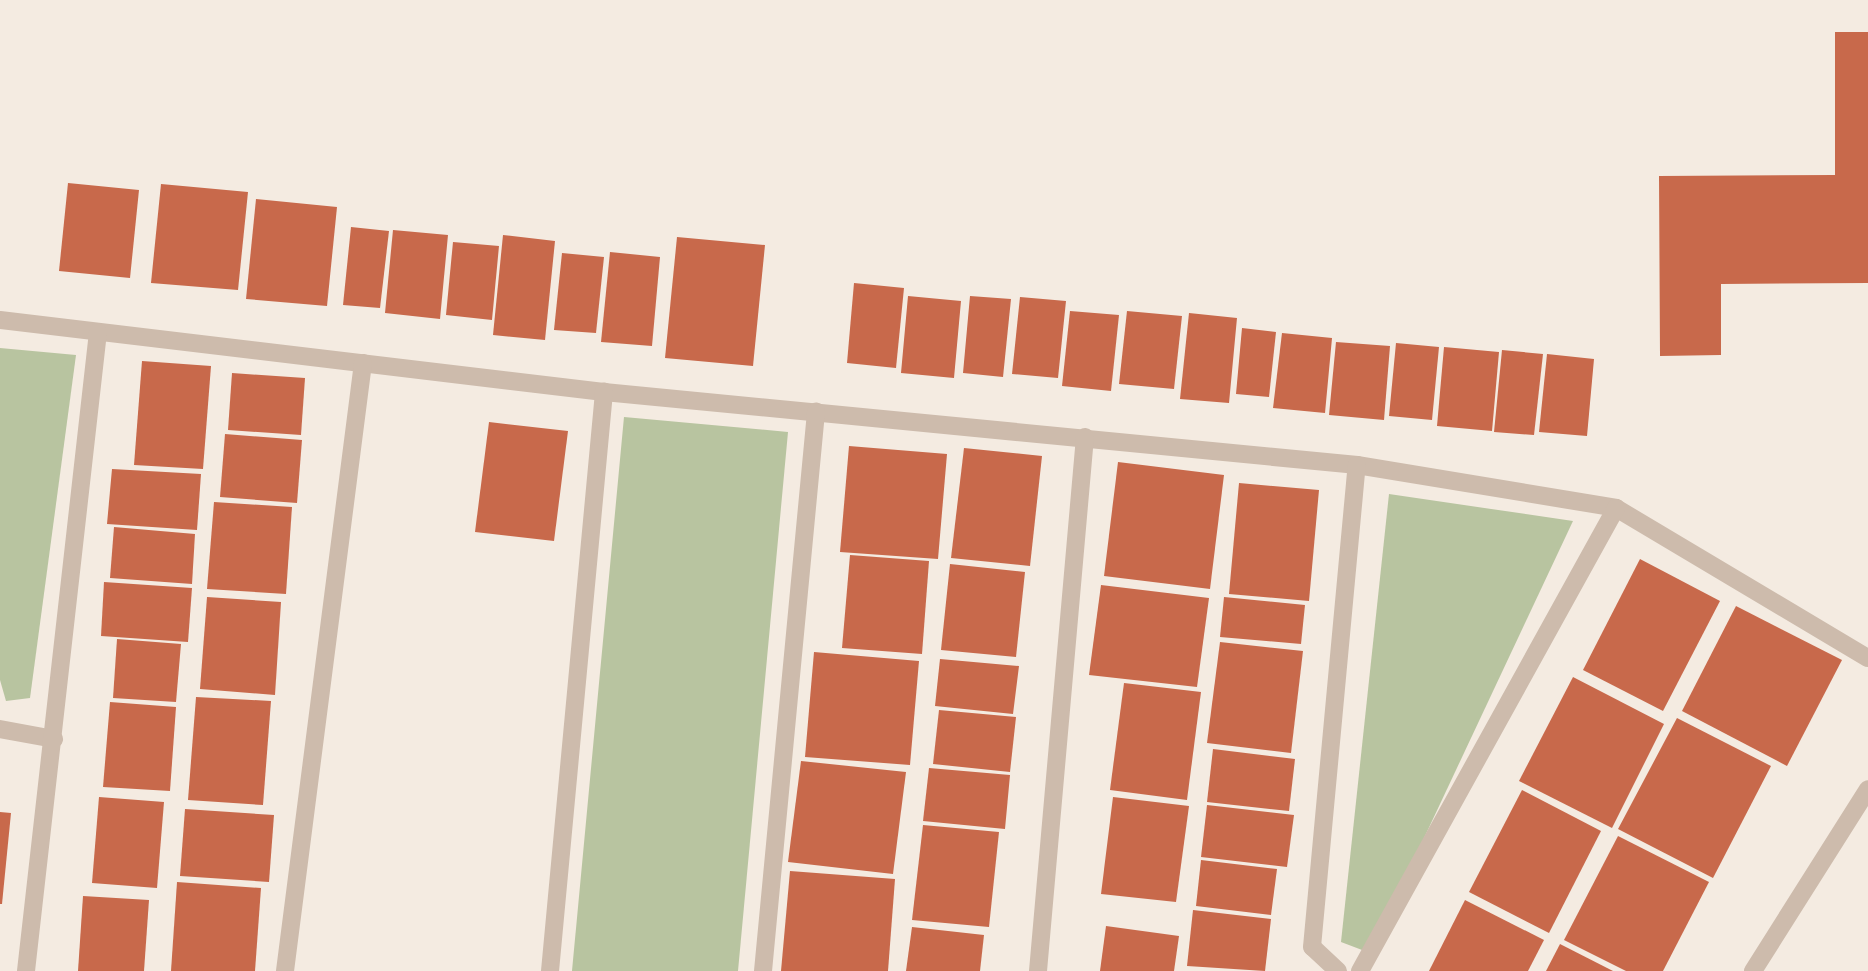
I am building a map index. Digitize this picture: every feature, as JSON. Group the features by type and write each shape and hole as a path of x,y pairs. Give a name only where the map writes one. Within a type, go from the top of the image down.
{"street":[{"path":"0,320 604,392 1085,437 1357,466 1616,508 1868,658"},
{"path":"26,971 98,332"},
{"path":"285,971 363,363"},
{"path":"550,971 604,392"},
{"path":"763,971 816,412"},
{"path":"1038,971 1085,437"},
{"path":"1338,971 1312,947 1357,466"},
{"path":"1360,971 1616,508"},
{"path":"0,729 54,739"},
{"path":"1753,971 1868,789"}],"green space":[{"path":"0,348 76,355 30,698 6,701 0,680"},
{"path":"624,417 788,432 738,971 572,971"},
{"path":"1389,494 1573,521 1370,953 1341,942"}],"building":[{"path":"1835,32 1868,32 1868,283 1721,284 1721,355 1660,356 1659,176 1835,175"},
{"path":"68,183 139,190 130,278 59,271"},
{"path":"161,184 248,192 238,290 151,283"},
{"path":"256,199 337,207 327,306 246,299"},
{"path":"351,227 389,231 380,308 343,305"},
{"path":"393,230 448,235 440,319 385,313"},
{"path":"503,235 555,241 545,340 493,335"},
{"path":"677,237 765,245 753,366 665,358"},
{"path":"453,242 499,246 492,320 446,315"},
{"path":"610,252 660,257 652,346 601,342"},
{"path":"562,253 604,257 596,333 554,330"},
{"path":"854,283 904,288 896,368 847,363"},
{"path":"908,296 961,301 954,378 901,373"},
{"path":"970,296 1011,299 1003,377 963,373"},
{"path":"1020,297 1066,301 1058,378 1012,374"},
{"path":"1070,311 1119,315 1111,391 1062,386"},
{"path":"1127,311 1182,316 1174,389 1119,384"},
{"path":"1189,313 1237,318 1229,403 1180,399"},
{"path":"1242,328 1276,332 1269,397 1236,394"},
{"path":"1282,333 1332,338 1325,413 1273,408"},
{"path":"1336,342 1390,346 1384,420 1329,415"},
{"path":"1396,343 1439,347 1432,420 1389,416"},
{"path":"1444,347 1499,352 1492,431 1437,426"},
{"path":"1502,350 1543,354 1534,435 1494,432"},
{"path":"1547,354 1594,359 1587,436 1539,432"},
{"path":"142,361 211,366 203,469 134,465"},
{"path":"232,373 305,378 301,435 228,430"},
{"path":"489,422 568,431 554,541 475,532"},
{"path":"225,434 302,440 297,503 220,497"},
{"path":"849,446 947,454 938,559 840,552"},
{"path":"964,448 1042,456 1030,566 951,558"},
{"path":"1118,462 1224,475 1210,589 1104,576"},
{"path":"112,469 201,474 197,530 107,524"},
{"path":"1239,483 1319,490 1309,601 1229,594"},
{"path":"214,502 292,507 286,594 207,589"},
{"path":"114,527 195,534 192,584 110,578"},
{"path":"850,555 929,561 922,654 842,648"},
{"path":"1640,559 1720,601 1663,711 1583,670"},
{"path":"950,564 1025,572 1016,657 941,650"},
{"path":"104,582 192,588 188,642 101,636"},
{"path":"1101,585 1209,598 1197,687 1089,675"},
{"path":"207,597 281,602 275,695 200,689"},
{"path":"1224,597 1305,605 1301,644 1220,637"},
{"path":"1736,606 1842,660 1787,766 1682,711"},
{"path":"117,639 181,644 176,702 113,698"},
{"path":"1220,642 1303,651 1291,753 1207,743"},
{"path":"814,652 919,661 910,765 805,757"},
{"path":"940,659 1019,666 1013,714 935,706"},
{"path":"1573,677 1664,724 1612,828 1519,781"},
{"path":"1124,683 1201,692 1187,800 1110,790"},
{"path":"196,697 271,701 263,805 188,800"},
{"path":"110,702 176,707 170,791 103,787"},
{"path":"939,710 1016,717 1010,772 933,764"},
{"path":"1677,718 1771,766 1713,878 1618,829"},
{"path":"1213,749 1295,759 1289,811 1207,802"},
{"path":"801,761 906,772 893,874 788,862"},
{"path":"929,768 1010,775 1005,829 923,821"},
{"path":"1522,790 1601,831 1549,933 1469,892"},
{"path":"99,797 164,802 157,888 92,883"},
{"path":"1113,797 1189,806 1176,902 1101,894"},
{"path":"1207,805 1294,815 1287,867 1201,857"},
{"path":"185,809 274,815 269,882 180,876"},
{"path":"0,812 11,813 2,904 0,904"},
{"path":"923,825 999,832 989,927 912,920"},
{"path":"1618,836 1709,882 1663,971 1626,971 1564,940"},
{"path":"1201,860 1277,869 1271,915 1196,906"},
{"path":"790,871 895,879 888,971 781,971"},
{"path":"177,882 261,888 255,971 171,971"},
{"path":"83,896 149,900 144,971 78,971"},
{"path":"1465,900 1544,940 1528,971 1429,971"},
{"path":"1193,910 1271,919 1265,971 1187,966"},
{"path":"1106,926 1179,936 1174,971 1100,971"},
{"path":"912,927 984,935 980,971 906,971"},
{"path":"1560,944 1613,971 1546,971"}]}
